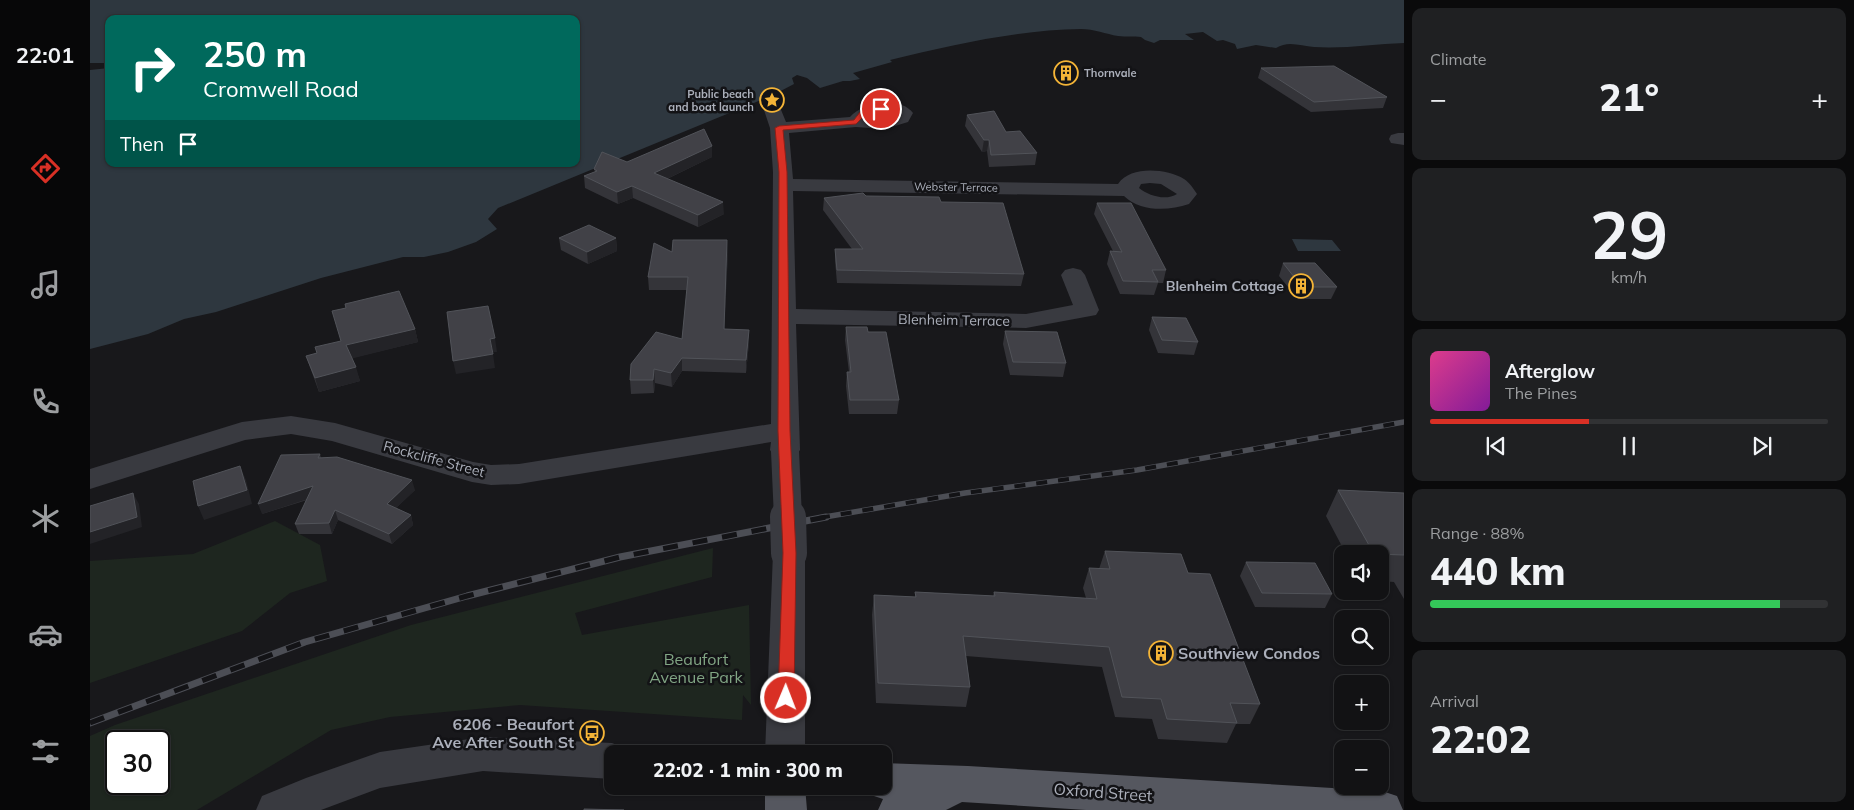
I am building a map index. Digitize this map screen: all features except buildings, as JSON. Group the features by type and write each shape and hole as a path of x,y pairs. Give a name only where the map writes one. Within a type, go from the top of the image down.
{"main road":[{"name":"Oxford Street","path":"892,781 968,784 1382,810"},
{"path":"899,810 911,802 968,784"},
{"path":"785,795 786,810"}],"street":[{"path":"771,104 779,128 783,185 785,441 789,553 785,745"},
{"path":"779,128 856,122"},
{"name":"Webster Terrace","path":"783,185 1129,190"},
{"name":"Blenheim Terrace","path":"784,316 1026,321 1087,310 1074,275"},
{"name":"Rockcliffe Street","path":"90,479 242,431 291,424 335,432 472,472 491,475 519,474 785,441"},
{"path":"277,810 306,797 380,770 483,754 604,762"}],"green space":[{"path":"275,521 320,545 327,581 290,593 242,631 90,683 90,561 193,554"},
{"name":"Beaufort Avenue Park","path":"713,548 712,577 575,613 582,635 749,605 751,705 743,695 742,720 520,705 390,717 331,730 197,810 90,810 90,736 115,725 411,625"}],"shaded area":[{"path":"90,0 1404,0 1404,43 1336,47 1285,44 1276,48 1256,45 1237,49 1235,44 1223,40 1217,41 1203,32 1185,34 1194,40 1160,40 1154,43 1141,37 1118,36 1091,30 1057,30 984,39 890,60 892,62 853,73 860,79 843,81 820,88 807,78 797,75 792,78 794,84 771,96 498,208 488,219 497,229 476,242 448,252 424,257 403,257 321,278 216,312 184,319 148,334 90,349 90,70 105,68 105,167 580,167 580,15 105,15 105,63 90,63"},
{"path":"1292,239 1332,240 1341,251 1298,251"}],"railway":[{"path":"819,518 965,493 1137,470 1404,422"},
{"path":"90,723 305,642 467,596 620,557 826,517"}],"place":[{"name":"Thornvale","path":"1066,73"},
{"name":"Public beach and boat launch","path":"772,100"},
{"name":"Blenheim Cottage","path":"1301,286"},
{"name":"Southview Condos","path":"1161,653"},
{"name":"6206 - Beaufort Ave After South St","path":"592,733"}],"route":[{"path":"786,698 789,553 784,431 783,172 779,128 828,126 856,122 863,113 881,109"}]}
